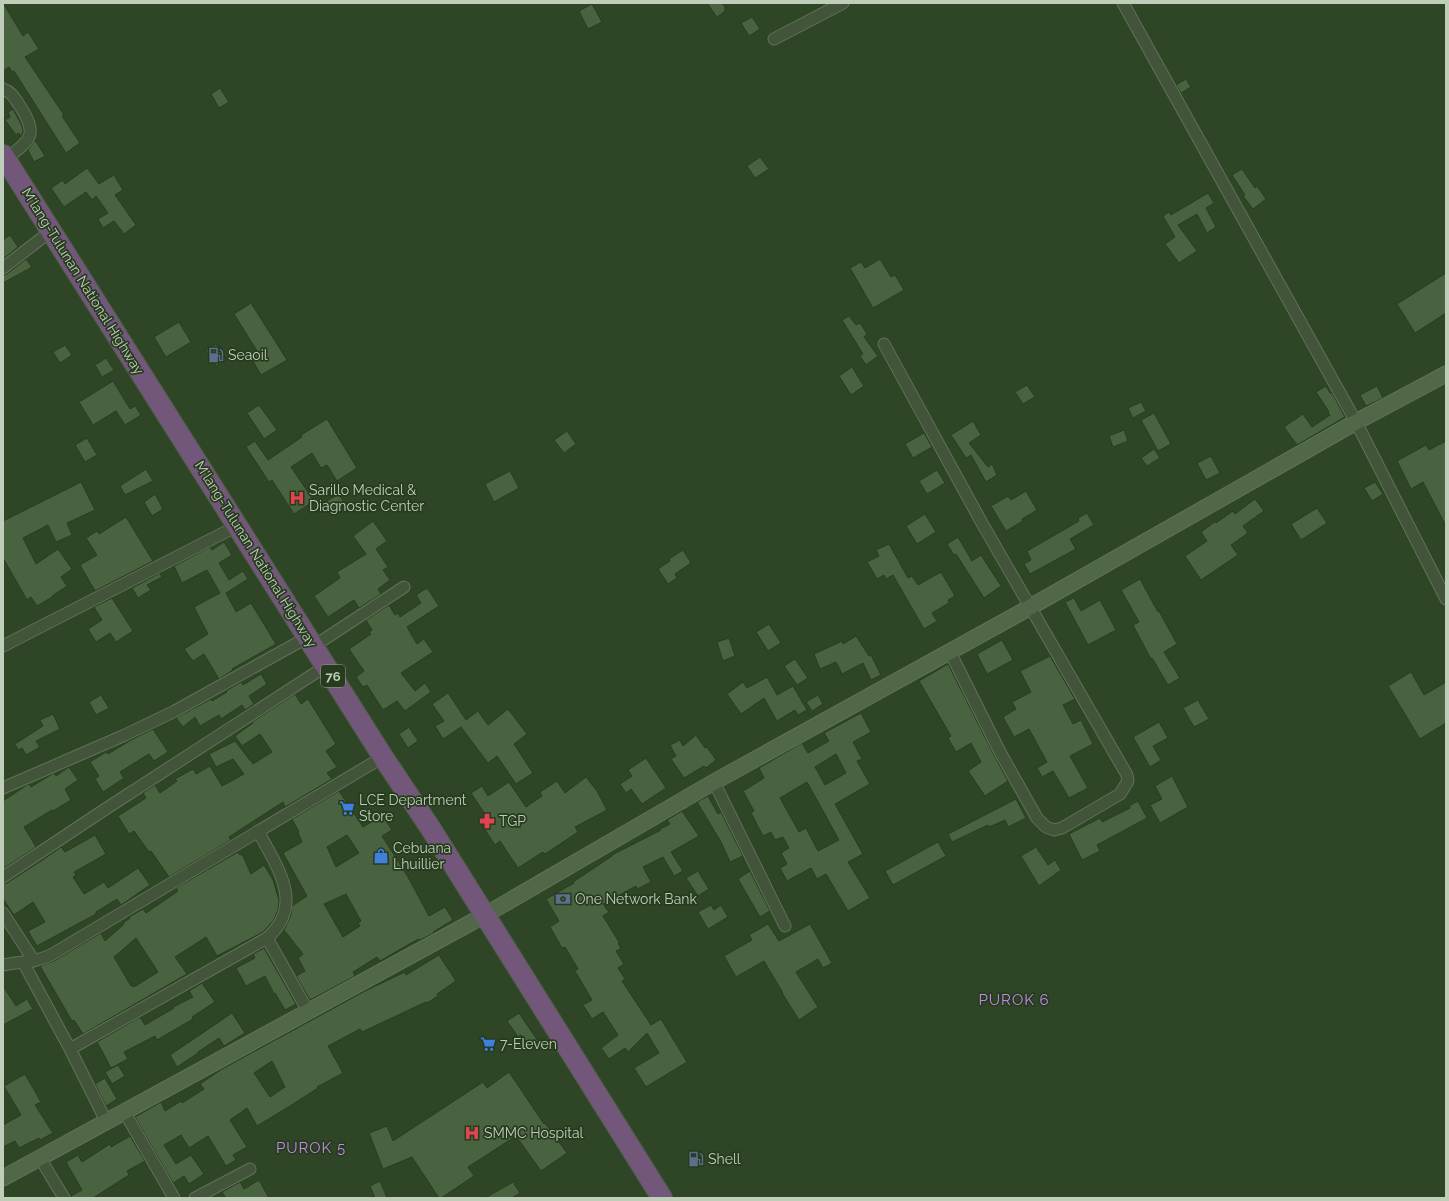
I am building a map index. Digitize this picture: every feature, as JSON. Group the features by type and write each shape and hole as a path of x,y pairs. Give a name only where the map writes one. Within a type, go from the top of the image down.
{"highway":[{"name":"M'lang-Tulunan National Highway","path":"5,161 52,231 383,757 485,915 662,1198"}],"main road":[{"path":"3,1178 485,915 714,782 1031,607 1356,422 1446,374"}],"street":[{"path":"774,39 843,3"},
{"path":"1123,3 1356,422 1446,599"},
{"path":"3,89 11,93 29,121 31,129 25,144 5,161"},
{"path":"3,268 52,231"},
{"path":"884,344 983,525 1127,775 1128,781 1120,794 1062,828 1054,830 1046,827 1037,818 1001,754 950,652"},
{"path":"3,646 237,526"},
{"path":"3,788 125,735 175,711 311,642 404,587"},
{"path":"3,877 326,666"},
{"path":"3,965 29,962 47,957 69,945 383,757"},
{"path":"714,782 785,926"},
{"path":"70,1049 268,938 275,931 286,912 286,892 282,876 258,831"},
{"path":"3,913 29,962 106,1121"},
{"path":"268,938 308,1011"},
{"path":"124,1111 174,1198"},
{"path":"40,1158 64,1198"},
{"path":"195,1198 250,1169"}],"building":[{"path":"3,3 23,36 28,32 39,49 25,57 64,115 62,116 80,143 66,153 14,71 12,72 9,67 3,71"},
{"path":"707,3 722,3 725,7 725,11 717,17"},
{"path":"592,4 602,22 588,29 579,11"},
{"path":"752,17 760,29 749,36 741,23"},
{"path":"1186,79 1191,87 1181,93 1176,85"},
{"path":"220,88 229,102 219,108 211,94"},
{"path":"13,109 22,126 23,131 21,137 19,133 16,135 5,120 10,117 8,112"},
{"path":"35,140 45,156 34,162 28,150"},
{"path":"760,157 769,169 755,178 747,166"},
{"path":"87,168 99,184 114,175 123,190 115,195 136,225 124,234 114,221 103,228 98,219 108,213 96,196 92,200 86,192 64,207 51,188 63,180 65,184"},
{"path":"1242,169 1255,188 1257,186 1266,199 1253,209 1243,196 1245,195 1232,175"},
{"path":"1208,193 1214,203 1206,208 1216,227 1207,233 1197,214 1178,225 1197,251 1179,263 1165,244 1175,237 1163,216 1169,212 1171,215"},
{"path":"10,235 18,247 3,259 3,240"},
{"path":"26,259 32,267 3,283 3,275 7,274"},
{"path":"880,259 891,277 895,275 904,290 873,308 850,268 861,262 865,268"},
{"path":"1446,273 1446,313 1415,333 1397,304"},
{"path":"251,303 287,360 261,375 250,356 257,351 234,314"},
{"path":"849,316 856,325 860,323 867,334 864,337 878,356 866,365 860,356 863,354 842,320"},
{"path":"179,322 191,342 166,357 154,337"},
{"name":"Seaoil","path":"216,344 226,360 216,366 206,350"},
{"path":"65,345 72,355 60,363 53,352"},
{"path":"106,358 114,370 102,377 95,365"},
{"path":"852,367 864,386 851,395 839,376"},
{"path":"113,381 130,409 135,406 141,415 125,425 116,411 93,425 79,402"},
{"path":"1027,385 1035,397 1023,404 1015,392"},
{"path":"1326,386 1330,393 1332,393 1345,417 1297,445 1284,427 1303,414 1312,427 1330,415 1316,392"},
{"path":"1377,386 1383,398 1366,406 1360,395"},
{"path":"1141,402 1146,411 1133,418 1128,408"},
{"path":"259,405 277,430 264,439 247,413"},
{"path":"1154,413 1171,444 1158,451 1141,420"},
{"path":"327,419 357,468 337,481 327,465 321,468 312,453 291,467 314,501 294,514 272,480 269,482 246,447 255,441 268,460 302,437 301,435"},
{"path":"973,421 981,435 969,443 988,467 992,464 997,475 986,482 971,455 966,458 951,435"},
{"path":"1124,430 1128,441 1113,447 1109,436"},
{"path":"567,431 576,444 564,453 554,440"},
{"path":"924,433 932,447 913,458 905,444"},
{"path":"87,438 97,455 85,462 75,445"},
{"path":"1446,441 1446,526 1423,482 1411,489 1397,461 1426,445 1429,450"},
{"path":"1154,449 1160,458 1147,466 1141,458"},
{"path":"1211,456 1220,473 1206,480 1197,463"},
{"path":"146,469 153,481 125,495 120,486"},
{"path":"937,470 945,483 927,494 919,481"},
{"path":"510,471 519,488 494,502 485,484"},
{"path":"81,482 95,510 67,523 72,535 56,542 48,525 23,538 36,564 58,549 72,569 61,577 67,586 37,606 31,597 27,600 3,558 3,521"},
{"path":"1375,482 1383,494 1372,501 1364,488"},
{"path":"1026,491 1037,510 1022,519 1023,521 1006,531 991,506 1008,496 1011,500"},
{"path":"155,494 163,509 152,516 144,502"},
{"path":"339,494 344,503 329,512 323,503"},
{"path":"1255,499 1264,511 1243,526 1248,533 1231,545 1238,555 1201,580 1185,556 1207,541 1201,532 1233,511 1235,514"},
{"path":"1317,508 1327,523 1301,540 1291,524"},
{"path":"1087,513 1094,525 1070,539 1076,549 1030,574 1024,564 1031,560 1027,551 1079,521 1078,518"},
{"path":"925,514 936,532 917,544 906,526"},
{"path":"126,517 153,561 95,591 80,565 97,555 86,538 97,531 99,534"},
{"path":"373,521 387,541 376,549 388,567 383,570 390,580 378,589 381,594 359,608 354,600 328,617 314,596 340,578 337,572 366,554 353,536"},
{"path":"958,537 972,561 981,555 1001,586 984,598 956,554 954,555 947,544"},
{"path":"224,542 232,555 219,563 229,580 243,571 248,579 226,593 236,612 251,603 276,644 232,669 233,670 219,679 204,654 193,661 184,649 208,634 194,607 220,593 207,570 182,583 174,566 210,547 212,550"},
{"path":"889,544 908,578 912,576 918,585 941,572 955,596 948,600 949,603 932,613 937,621 924,629 893,575 886,579 884,575 877,579 867,562 879,556 876,550"},
{"path":"683,550 691,563 675,574 677,578 668,584 658,569 670,561 669,559"},
{"path":"160,573 162,577 147,585 151,590 138,598 132,588"},
{"path":"1140,579 1177,644 1164,652 1180,678 1168,685 1152,658 1151,659 1133,625 1139,622 1121,590"},
{"path":"427,588 439,606 407,627 417,644 424,639 433,652 401,673 415,691 425,683 431,692 405,711 397,701 383,710 367,685 363,687 356,677 364,671 349,649 371,634 369,632 372,630 366,620 389,605 395,615 398,613 400,617 421,603 416,595"},
{"path":"112,598 133,631 116,642 110,633 96,642 88,629 102,620 94,607"},
{"path":"1074,598 1081,611 1100,600 1116,630 1088,645 1065,602"},
{"path":"769,624 781,643 768,651 756,632"},
{"path":"856,636 869,656 871,655 881,675 871,680 863,663 842,674 836,662 820,669 814,654 842,641 843,644"},
{"path":"729,638 735,656 723,661 717,642"},
{"path":"1002,640 1013,660 987,674 977,654"},
{"path":"1050,656 1075,699 1063,705 1073,724 1081,720 1093,744 1070,756 1088,788 1069,798 1053,771 1042,777 1037,768 1047,762 1029,729 1014,737 1003,717 1016,709 1012,702 1031,692 1020,671"},
{"path":"795,659 808,678 797,685 784,666"},
{"path":"948,664 1008,781 985,796 968,771 981,762 971,743 956,752 948,738 951,736 919,681"},
{"path":"1411,672 1424,695 1446,682 1446,723 1420,739 1388,686"},
{"path":"261,674 267,684 249,696 254,704 245,710 242,705 221,719 219,715 200,726 195,717 183,727 176,718 211,699 212,701 241,682 243,685"},
{"path":"767,677 777,695 793,686 807,710 798,715 795,710 777,721 764,698 741,714 727,694 743,682 747,688"},
{"path":"448,693 466,720 478,711 488,725 508,709 527,734 514,744 533,773 516,784 497,756 488,763 461,727 443,739 435,726 444,721 432,704"},
{"path":"295,694 301,704 308,699 336,744 326,751 337,767 327,773 332,779 285,807 283,802 229,837 231,840 169,877 151,851 149,852 134,831 129,834 118,816 146,798 143,793 155,785 160,793 177,781 175,779 193,769 196,774 210,766 222,786 244,774 233,759 216,767 209,754 235,741 253,764 272,752 260,734 242,746 235,736 253,723 252,722"},
{"path":"101,695 109,708 96,715 89,702"},
{"path":"818,695 823,704 812,711 806,702"},
{"path":"1198,700 1209,719 1194,727 1183,708"},
{"path":"861,713 871,732 853,742 862,759 857,761 870,784 835,804 863,854 848,862 870,898 848,911 826,874 817,879 811,868 787,881 780,868 787,864 781,853 789,848 783,837 775,840 771,832 763,836 751,813 754,811 743,791 764,778 759,768 802,743 808,753 829,741 824,733","holes":["836,754 846,773 825,785 815,767","807,782 839,840 818,851 806,828 799,832 780,798"]},
{"path":"53,714 60,729 36,741 40,747 26,755 22,748 18,750 15,744 43,726 40,720"},
{"path":"1159,722 1168,738 1153,746 1161,760 1150,767 1133,737"},
{"path":"409,727 418,741 408,748 399,734"},
{"path":"153,729 168,752 154,761 149,754 120,772 124,778 103,792 95,779 99,776 90,762 106,752 108,754"},
{"path":"696,735 716,760 706,768 704,766 684,778 671,759 676,756 670,745 680,740 683,746"},
{"path":"646,758 666,788 642,804 631,789 626,793 620,784 632,776 628,770"},
{"path":"69,767 78,780 65,789 71,800 24,827 36,847 3,869 3,801 27,785 29,784 31,787 54,773 56,776"},
{"path":"1172,776 1188,807 1160,823 1150,805 1162,799 1155,786"},
{"path":"586,777 597,791 607,810 575,827 578,832 545,854 543,852 518,868 500,841 495,845 478,819 485,814 471,793 482,786 488,796 509,782 526,807 542,796 540,792 557,781 565,793"},
{"path":"339,791 363,827 382,815 392,830 382,836 408,877 429,916 445,907 453,920 433,932 434,933 411,943 380,961 377,957 353,972 355,976 310,1000 296,976 305,971 298,958 303,954 284,930 291,915 292,906 307,896 283,853 302,842 298,833 299,832 292,819","holes":["347,835 359,853 336,867 327,847","346,894 361,921 358,923 360,926 343,937 324,904"]},
{"path":"708,796 718,814 721,812 743,856 730,862 721,842 697,802"},
{"path":"1016,799 1026,818 1008,827 1005,820 989,827 988,825 952,842 948,834"},
{"path":"1138,801 1147,818 1097,845 1100,851 1082,860 1069,834 1100,818 1102,822 1130,808 1129,806"},
{"path":"682,811 699,836 671,852 683,871 674,876 663,857 643,867 651,882 637,889 636,886 603,904 609,912 603,916 619,942 618,943 621,949 616,951 624,964 618,968 625,979 622,981 651,1025 661,1019 687,1062 646,1087 634,1068 659,1053 647,1033 628,1052 625,1048 609,1059 601,1048 618,1035 603,1012 592,1019 583,1005 592,1000 575,971 578,969 565,947 562,948 550,927 559,921 546,899 574,883 573,882 612,855 661,830 660,829 670,824 667,820"},
{"path":"95,835 106,854 74,872 76,875 73,877 84,894 104,882 108,888 138,868 150,885 121,905 117,899 96,912 96,914 37,946 28,931 45,922 33,902 14,915 3,899 3,884 7,883 61,847 65,852"},
{"path":"938,842 946,856 893,885 885,871"},
{"path":"1036,847 1048,865 1055,860 1061,870 1039,886 1021,856"},
{"path":"238,852 240,855 242,854 251,874 264,865 273,880 279,900 278,910 273,921 263,932 217,956 206,937 175,957 187,974 83,1034 74,1020 72,1021 40,966 54,961 101,933 105,941 130,918 129,917 143,909 146,913 178,891 176,888","holes":["136,938 158,972 134,987 131,986 114,957"]},
{"path":"698,871 709,889 698,896 686,878"},
{"path":"750,871 770,911 760,917 738,879"},
{"path":"711,905 714,910 721,905 728,917 708,929 698,912"},
{"path":"768,924 779,941 810,924 832,963 823,968 818,959 796,972 818,1007 799,1020 764,961 736,977 724,956 752,940 749,935"},
{"path":"264,948 296,1004 285,1010 275,993 274,994 265,976 246,986 236,968 255,958 253,954"},
{"path":"439,955 456,981 427,1003 426,1002 362,1032 360,1029 328,1046 343,1073 317,1087 318,1088 290,1106 257,1126 247,1108 230,1120 247,1147 233,1155 236,1160 226,1166 208,1136 189,1148 181,1135 164,1145 176,1164 191,1155 204,1174 189,1184 184,1176 173,1183 135,1117 161,1102 165,1111 181,1101 182,1103 204,1089 200,1084 222,1069 365,991 405,972 406,975","holes":["272,1061 285,1087 270,1097 254,1073"]},
{"path":"202,983 215,1002 192,1017 193,1019 157,1040 155,1036 124,1052 128,1059 111,1068 97,1042 140,1017 145,1025 174,1008 173,1007 193,997 189,991"},
{"path":"3,986 16,1006 27,999 33,1009 3,1025"},
{"path":"232,1013 245,1033 224,1046 219,1038 177,1067 170,1055"},
{"path":"519,1013 538,1041 529,1046 521,1035 518,1037 507,1021"},
{"path":"118,1065 125,1076 112,1084 105,1072"},
{"path":"509,1072 544,1124 545,1123 567,1153 541,1171 516,1136 468,1167 474,1176 441,1198 439,1198 412,1157 383,1169 369,1133 387,1126 393,1141 483,1082 487,1088"},
{"path":"25,1074 41,1102 35,1105 53,1133 19,1148 15,1141 3,1147 3,1125 21,1115 4,1086"},
{"path":"105,1078 117,1099 106,1106 95,1084"},
{"path":"130,1136 145,1161 127,1171 129,1175 93,1198 71,1198 71,1196 82,1190 66,1162 78,1155 82,1162 110,1144 111,1147"},
{"path":"259,1180 269,1198 226,1198 222,1192 240,1182 244,1189"},
{"path":"380,1181 387,1198 375,1198 370,1186"},
{"path":"513,1182 520,1193 512,1198 485,1198"}],"place":[{"name":"Seaoil","path":"216,355"},
{"name":"Sarillo Medical & Diagnostic Center","path":"297,498"},
{"name":"LCE Department Store","path":"347,808"},
{"name":"TGP","path":"487,821"},
{"name":"Cebuana Lhuillier","path":"381,856"},
{"name":"One Network Bank","path":"563,899"},
{"name":"7-Eleven","path":"488,1044"},
{"name":"SMMC Hospital","path":"472,1133"},
{"name":"Shell","path":"696,1159"}],"district":[{"name":"PUROK 6","path":"1014,1000"},
{"name":"PUROK 5","path":"311,1148"}]}
